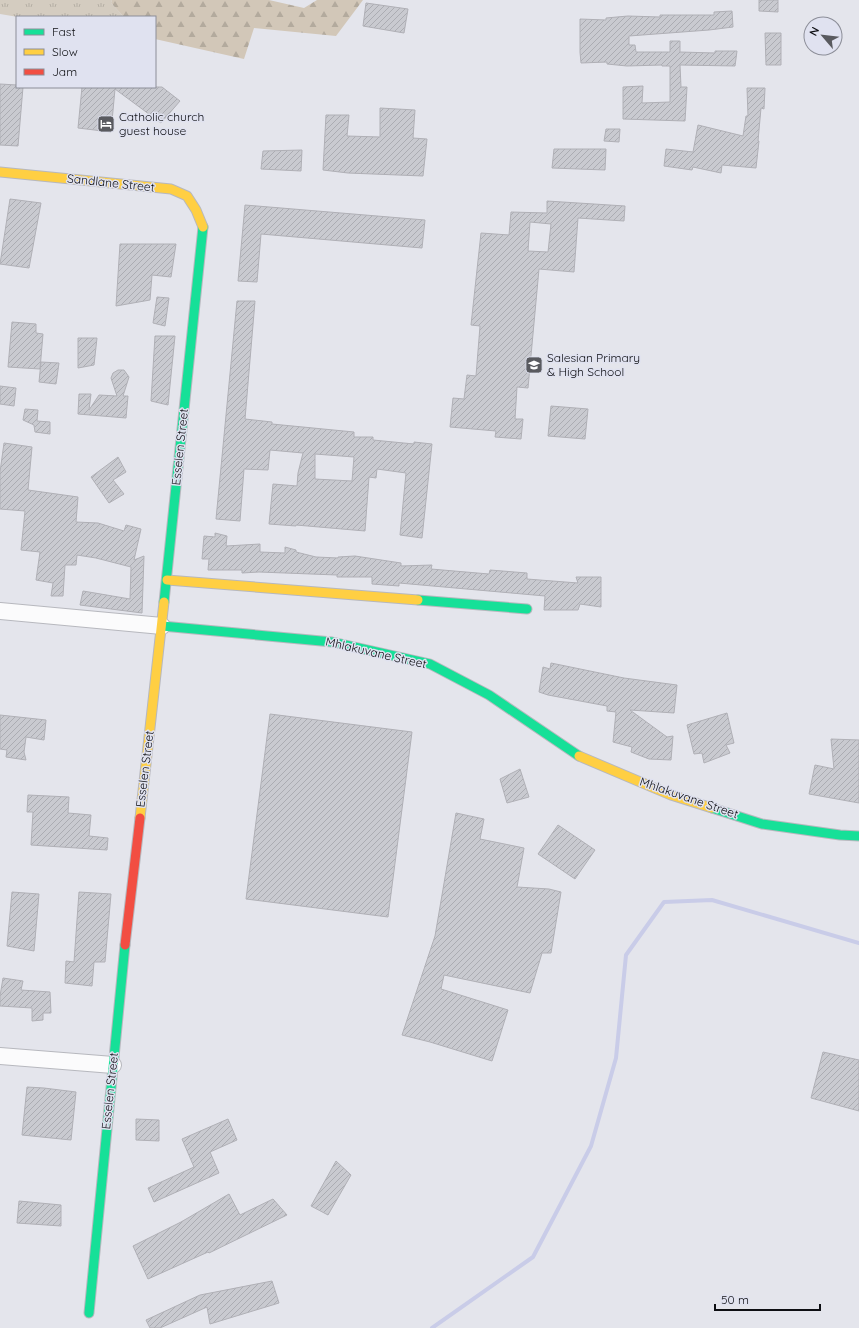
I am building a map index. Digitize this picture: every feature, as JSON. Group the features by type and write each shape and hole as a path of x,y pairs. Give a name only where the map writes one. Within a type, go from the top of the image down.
{"street":[{"name":"Sandlane Street","path":"0,172 171,189 187,196 203,225"},
{"name":"Esselen Street","path":"89,1313 122,969 162,626 203,225"},
{"path":"167,580 527,609"},
{"name":"Mhlakuvane Street","path":"0,611 332,642 430,664 489,695 577,755 671,795 762,824 840,835 859,836"},
{"path":"0,1056 113,1065"}],"green space":[{"path":"0,0 112,0 111,3 123,16 16,17 0,14"},
{"path":"112,0 269,0 304,8 317,0 363,0 336,36 254,28 244,59 156,39 156,16 123,16 111,3"}],"building":[{"path":"759,0 778,0 778,12 759,11"},
{"path":"366,3 408,9 404,33 363,26"},
{"path":"732,11 733,27 629,36 629,45 635,45 636,52 670,52 670,41 680,41 680,52 715,53 715,51 737,51 735,66 680,65 681,87 687,87 685,121 623,119 623,87 643,86 642,103 670,102 670,66 627,66 607,64 607,62 581,63 580,19 606,20 606,18 628,16 660,17 660,15 714,15 714,12"},
{"path":"765,33 781,33 781,65 766,65"},
{"path":"0,84 16,85 16,88 23,88 18,146 0,145"},
{"path":"162,87 180,101 161,123 115,89 111,132 78,128 82,88"},
{"path":"747,88 765,88 764,109 761,108 756,168 722,165 721,173 693,167 692,170 664,166 666,149 693,152 698,125 743,136 746,116 748,116"},
{"path":"380,108 415,110 413,138 427,139 423,176 348,173 323,170 326,115 349,115 347,136 380,137"},
{"path":"606,129 620,129 619,142 604,141"},
{"path":"554,149 606,149 605,170 552,168"},
{"path":"302,150 301,171 261,169 263,151"},
{"path":"10,199 41,203 29,268 0,264"},
{"path":"547,201 625,206 624,221 578,218 574,272 539,269 528,388 517,387 515,419 523,419 521,439 495,437 496,431 450,427 453,398 464,399 467,375 476,376 480,326 471,325 481,233 509,235 511,212 547,213","holes":["530,222 551,224 548,252 528,251"]},
{"path":"245,205 425,220 422,248 261,234 257,282 238,281"},
{"path":"120,244 176,244 171,277 152,275 150,300 116,306"},
{"path":"157,297 169,298 165,326 153,323"},
{"path":"237,301 255,301 245,419 272,422 272,424 354,432 354,437 373,437 373,440 414,444 414,442 432,444 422,538 400,535 406,473 377,469 376,478 369,477 365,531 269,524 273,484 297,486 298,473 303,453 270,450 268,470 244,469 240,521 216,519","holes":["315,454 354,457 352,481 315,479"]},
{"path":"12,322 36,324 36,333 43,334 40,369 8,367"},
{"path":"155,336 175,336 168,405 151,401"},
{"path":"78,338 97,338 94,365 78,368"},
{"path":"41,362 59,363 56,384 39,382"},
{"path":"118,370 124,370 129,377 123,396 128,396 126,418 78,414 79,394 91,394 89,410 99,395 117,396 111,378 113,373"},
{"path":"0,386 16,388 14,406 0,404"},
{"path":"551,406 588,409 585,439 548,436"},
{"path":"25,409 38,410 37,421 50,422 50,434 35,432 34,425 23,420"},
{"path":"4,443 32,447 28,490 78,497 76,522 98,523 124,531 126,525 141,529 134,560 144,556 142,613 80,605 83,591 130,599 131,567 77,555 76,565 65,565 63,596 51,596 53,583 36,580 40,552 21,550 25,511 0,509 0,472"},
{"path":"118,457 126,472 113,480 124,494 109,503 91,477"},
{"path":"215,533 227,536 226,546 260,544 260,552 285,553 285,547 296,550 296,552 316,557 338,558 355,556 401,563 401,566 432,565 431,569 489,574 490,570 527,573 527,579 578,583 576,577 601,577 601,607 580,604 578,610 544,610 545,596 399,583 399,586 372,584 372,577 337,577 337,575 259,572 242,573 242,570 208,570 209,559 202,559 204,536 215,537"},
{"path":"551,663 624,678 677,685 674,713 630,710 667,737 673,736 671,760 649,759 631,752 632,747 613,742 616,712 607,711 607,706 539,692 543,667 550,669"},
{"path":"727,713 734,743 726,745 730,753 704,763 702,753 694,754 687,725"},
{"path":"270,714 412,732 388,917 246,899"},
{"path":"0,715 46,720 44,740 26,737 24,752 26,760 6,757 7,750 0,749"},
{"path":"831,739 859,740 859,803 809,794 815,765 834,769"},
{"path":"520,769 529,797 507,803 500,779"},
{"path":"28,795 69,797 68,813 91,815 89,836 108,838 107,850 31,845 33,812 27,812"},
{"path":"456,813 484,819 480,839 524,848 517,887 549,889 561,892 551,953 542,953 530,993 444,975 441,989 508,1010 492,1061 402,1035 435,936"},
{"path":"558,825 595,850 575,879 538,854"},
{"path":"12,892 39,894 34,951 7,946"},
{"path":"79,892 111,894 105,962 94,962 92,986 65,983 66,961 74,962"},
{"path":"3,978 23,981 21,990 50,992 51,1013 43,1013 43,1020 32,1021 32,1008 0,1006"},
{"path":"823,1052 859,1060 859,1111 811,1098"},
{"path":"27,1087 76,1092 71,1140 22,1135"},
{"path":"136,1119 159,1120 159,1141 136,1140"},
{"path":"228,1119 237,1140 210,1152 219,1173 154,1202 148,1188 194,1167 182,1139"},
{"path":"336,1161 351,1175 328,1215 311,1206"},
{"path":"229,1194 240,1215 273,1199 287,1215 209,1253 208,1252 148,1279 133,1246 181,1222"},
{"path":"19,1201 61,1205 61,1226 17,1223"},
{"path":"272,1281 279,1303 210,1324 207,1307 160,1328 150,1328 146,1320 200,1295"}],"waterway":[{"path":"432,1328 533,1257 591,1146 616,1058 626,955 664,902 712,900 859,943"}],"traffic: fast":[{"path":"164,602 203,227"},
{"path":"418,600 527,609"},
{"path":"162,626 332,642 430,664 489,695 579,756"},
{"path":"712,808 762,824 840,835 859,836"},
{"path":"89,1313 125,945"}],"traffic: slow":[{"path":"0,172 171,189 187,196 196,210 203,227"},
{"path":"167,580 418,600"},
{"path":"140,818 164,602"},
{"path":"579,756 671,795 712,808"}],"traffic: jam":[{"path":"125,945 140,818"}],"place":[{"name":"Catholic church guest house","path":"106,124"},
{"name":"Salesian Primary & High School","path":"534,365"}]}
